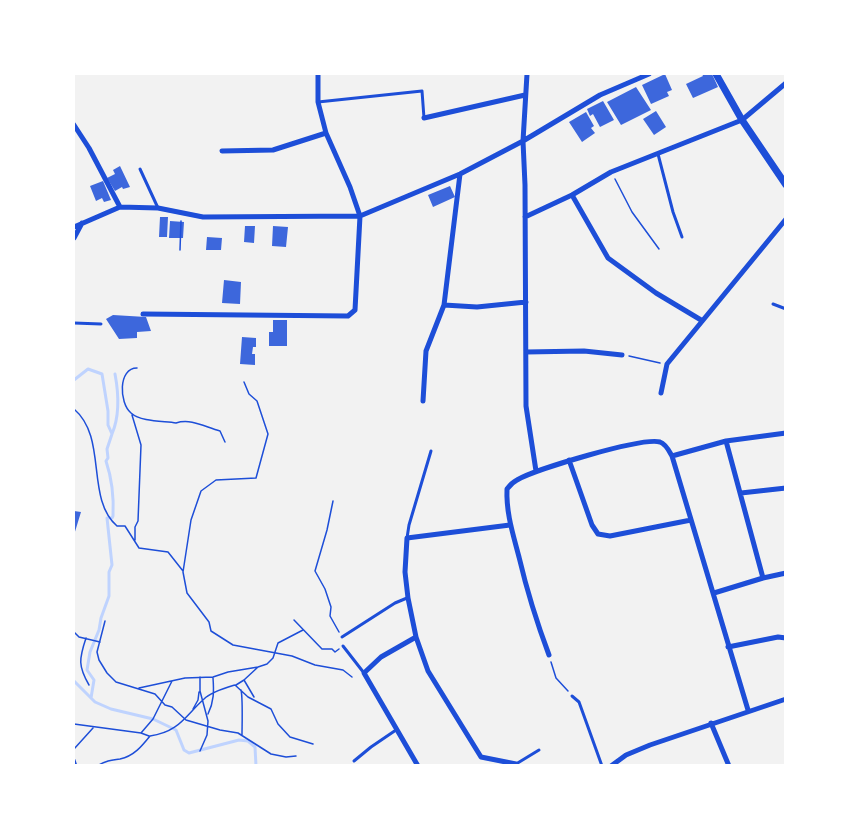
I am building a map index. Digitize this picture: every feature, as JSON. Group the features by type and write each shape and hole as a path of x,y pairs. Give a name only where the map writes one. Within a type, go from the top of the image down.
{"street":[{"path":"144,314 348,316 355,310 360,216 326,133 318,102 318,74"},
{"path":"527,74 523,141 526,406 536,471"},
{"path":"74,227 120,207 158,208 203,217 360,216 460,174 523,141 600,95 649,74"},
{"path":"716,74 742,120 786,185"},
{"path":"525,217 572,195 611,172 742,120 786,83"},
{"path":"424,118 525,95"},
{"path":"74,126 120,207"},
{"path":"222,151 273,150 326,133"},
{"path":"423,401 426,351 444,305 460,174"},
{"path":"572,195 608,258 656,293 701,320"},
{"path":"661,393 667,364 786,219"},
{"path":"74,238 83,222"},
{"path":"444,305 477,307 526,302"},
{"path":"526,352 584,351 622,355"},
{"path":"672,456 726,441 786,434"},
{"path":"726,441 764,578"},
{"path":"549,656 534,615 510,525 506,507 507,489 515,480 569,460 637,443 660,442 666,446 672,456 748,710"},
{"path":"569,460 592,525 598,534 610,536 691,520"},
{"path":"741,493 786,488"},
{"path":"510,525 407,538 405,572 416,637 428,671 482,757 516,765"},
{"path":"714,593 786,573"},
{"path":"416,637 381,657 364,673 418,765"},
{"path":"728,647 778,637 786,638"},
{"path":"611,765 626,755 748,710 786,699"},
{"path":"711,723 729,765"}],"lane":[{"path":"318,102 422,91 424,118"},
{"path":"658,154 682,237"},
{"path":"140,169 158,208"},
{"path":"773,304 786,309"},
{"path":"74,323 101,324"},
{"path":"407,538 431,451"},
{"path":"342,637 395,603 408,598"},
{"path":"343,646 364,673"},
{"path":"572,696 579,702 602,765"},
{"path":"354,761 396,730"},
{"path":"516,765 539,750"},
{"path":"74,760 76,765"}],"path":[{"path":"611,172 632,212 659,249"},
{"path":"180,250 181,211"},
{"path":"622,355 667,364"},
{"path":"135,541 141,445 132,415 124,405 123,385 126,372 131,368 137,368"},
{"path":"244,382 249,394 257,401 268,434 259,469 256,478 216,480 201,492 191,520 183,572 187,593 209,622 211,631 233,645 292,656 315,665 343,670 352,677"},
{"path":"74,410 83,417 95,450 96,472 108,518 117,526 124,526 140,548 168,552 183,572"},
{"path":"132,415 176,423 194,422 220,431 225,442"},
{"path":"333,501 315,571 325,589 331,607 330,616 342,637"},
{"path":"294,620 322,649 332,649 335,652 343,646"},
{"path":"105,621 97,652 99,660 116,682 130,688 173,680 213,677 267,664 273,657 278,643 303,630"},
{"path":"74,632 80,638 100,642"},
{"path":"86,638 80,658 89,685"},
{"path":"549,656 556,678 572,696"},
{"path":"74,724 150,736 163,734 174,725 186,720 202,700 214,692 244,680 258,667"},
{"path":"200,677 200,691 207,715 207,735 200,751"},
{"path":"207,715 212,705 213,677"},
{"path":"141,733 153,719 173,680"},
{"path":"244,680 255,699"},
{"path":"235,685 248,697 271,709 278,724 290,737 313,744"},
{"path":"138,688 155,694 165,705 172,707 186,720 242,735 271,754 296,756"},
{"path":"240,690 243,696 242,735"},
{"path":"191,713 200,691"},
{"path":"74,749 94,727"},
{"path":"97,765 112,759 121,759 140,750 150,736"}],"building":[{"path":"665,74 672,90 667,92 669,96 651,104 642,85"},
{"path":"702,74 712,74 718,87 693,98 686,84 703,76"},
{"path":"636,87 651,110 621,125 607,102"},
{"path":"603,101 614,120 600,127 593,114 590,116 587,109"},
{"path":"656,111 666,127 654,135 643,119"},
{"path":"586,112 594,126 591,128 595,133 582,142 569,122"},
{"path":"120,166 130,187 123,189 122,187 115,191 107,178 115,174 113,170"},
{"path":"103,181 111,200 104,202 102,198 96,201 90,186"},
{"path":"450,186 455,197 433,207 428,195"},
{"path":"160,217 168,217 167,237 159,237"},
{"path":"170,221 184,222 183,238 169,238"},
{"path":"245,226 255,226 254,243 244,242"},
{"path":"273,226 288,227 286,247 272,246"},
{"path":"207,237 222,238 221,250 206,250"},
{"path":"224,280 241,282 240,304 222,303"},
{"path":"113,315 146,317 151,331 137,332 137,338 119,339 106,319"},
{"path":"273,320 287,320 287,346 269,346 269,332 273,332"},
{"path":"242,337 256,338 256,347 253,347 252,354 255,354 255,365 240,364"},
{"path":"74,511 81,512 74,535"}],"waterway":[{"path":"74,380 88,369 102,374 108,425 112,434 106,461 113,495 113,516 107,518 112,565 109,572 109,596 90,652 87,670 94,680 91,698"},
{"path":"112,434 118,405 115,374"},
{"path":"74,681 95,702 111,709 153,719 176,730 184,750 189,753 239,740 248,741 255,747 256,766"}]}
